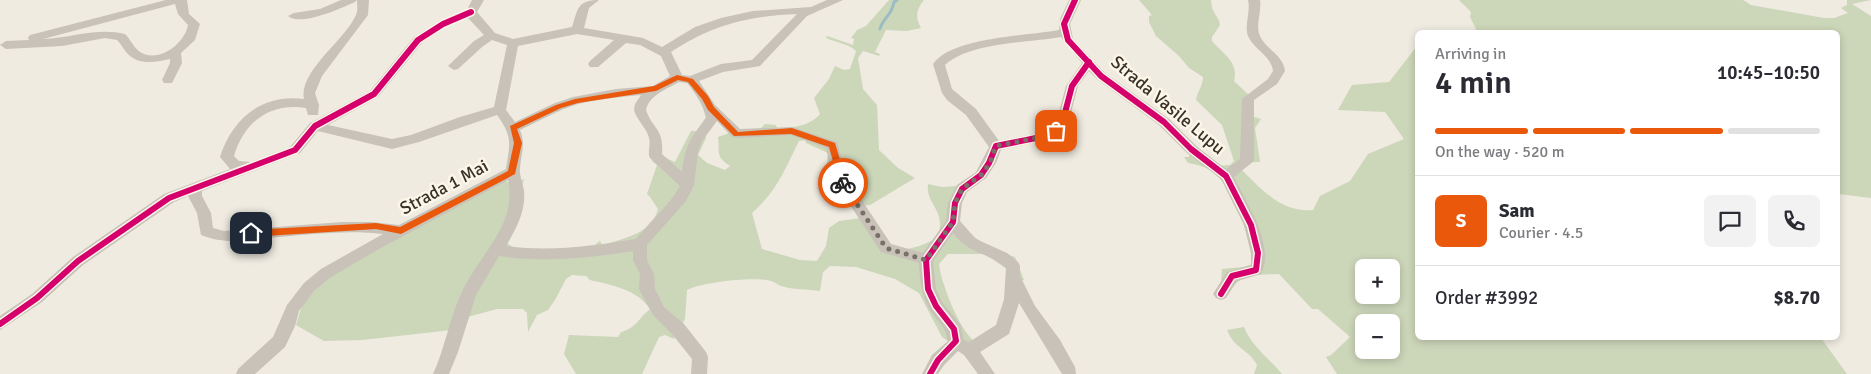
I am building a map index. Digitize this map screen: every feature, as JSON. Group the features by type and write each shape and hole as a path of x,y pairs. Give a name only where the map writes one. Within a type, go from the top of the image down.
{"street":[{"path":"294,16 322,12 351,0"},
{"path":"315,126 313,106 309,93 316,74 362,15 363,0"},
{"path":"0,324 37,298 54,281 86,256 169,198 294,150 301,145 315,126 374,94 418,40 443,24 472,12 478,0"},
{"path":"576,30 584,8 593,0"},
{"path":"687,185 655,155 656,138 642,118 641,109 643,101 647,96 677,78 691,80 721,68 756,64 797,19 810,10 837,0"},
{"path":"1064,33 1067,15 1075,0"},
{"name":"Strada Vasile Lupu","path":"1226,176 1247,161 1248,99 1277,78 1280,68 1276,60 1255,38 1253,31 1256,12 1254,0"},
{"path":"175,1 184,16 194,24 191,36 175,53 154,58 139,56 130,51 121,37 105,34 62,42 3,46 175,1"},
{"path":"663,52 701,29 720,22 783,11 810,10"},
{"path":"472,12 473,17 484,26 491,36 513,43 576,30 643,42 663,52 677,78"},
{"path":"996,146 1046,136 1056,131 1062,124 1072,86 1089,62 1064,33"},
{"path":"996,146 971,112 951,97 946,90 938,64 950,55 980,46 1064,33"},
{"path":"454,66 478,44 491,36"},
{"path":"594,64 624,38"},
{"path":"315,126 392,144 414,139 465,120 500,110 513,43"},
{"path":"168,80 176,63 175,53"},
{"name":"Strada Vasile Lupu","path":"1089,62 1101,76 1164,122 1192,149 1226,176 1252,226 1258,254 1258,265 1256,270 1232,276 1221,294"},
{"path":"691,80 705,98 712,118 696,140 691,152 687,185 679,201 654,226 640,244 640,260 648,274 648,289 658,311 678,329 700,357 698,374"},
{"path":"513,128 559,106 577,100 656,89"},
{"path":"257,165 235,166 227,158 228,149 241,126 264,108 279,103 303,103 313,106"},
{"path":"710,108 737,134 792,131 832,145 840,179 886,248 926,260"},
{"name":"Strada 1 Mai","path":"441,374 473,283 508,230 516,208 516,183 512,172 518,143 513,128 500,110"},
{"path":"986,374 960,345 954,329 936,306 928,289 926,260 953,222 955,203 962,189 981,175 990,163 996,146"},
{"name":"Strada 1 Mai","path":"244,374 279,342 287,326 292,309 310,287 326,273 512,172"},
{"path":"195,187 195,196 204,213 206,231 214,235 226,237 280,231 376,226 401,231"},
{"path":"930,374 938,360 960,345 1003,329 1012,299 1013,266 1006,258 994,251 974,245 966,240 953,222"},
{"path":"495,250 516,254 561,255 640,244"},
{"path":"1014,278 1030,310 1054,345 1069,372"}],"green space":[{"path":"889,0 924,0 917,14 921,28 907,31 886,30 875,52 880,54 879,56 863,51 858,58 863,89 877,105 879,150 898,168 915,178 870,205 856,207 826,169 828,153 806,143 805,140 799,141 774,188 752,213 762,249 800,260 817,261 826,246 829,228 839,221 861,218 879,236 894,247 902,249 923,245 937,238 940,221 928,191 928,184 942,187 958,186 956,215 961,225 982,242 1015,257 1024,280 1009,284 1008,270 985,254 948,254 939,264 943,282 962,327 974,341 975,353 981,374 977,374 978,371 960,349 942,337 919,293 895,279 856,267 830,266 823,272 820,291 790,288 771,281 754,279 716,282 687,290 685,319 674,339 665,335 659,337 642,374 576,374 564,354 569,335 618,337 621,332 634,325 650,309 645,302 631,292 590,280 586,276 572,275 566,279 548,310 537,315 528,332 527,313 523,309 497,309 464,318 461,329 362,340 324,341 296,325 303,302 326,279 416,226 505,180 510,184 524,179 507,243 514,248 524,250 591,248 600,241 602,244 607,244 638,233 650,224 658,209 647,194 657,165 652,161 653,157 661,156 675,162 691,131 697,131 706,117 706,138 698,155 707,163 725,170 730,166 720,157 718,137 738,130 759,130 765,124 776,125 777,128 801,126 816,118 820,114 814,98 829,79 835,66 844,70 850,69 856,51 846,45 826,38 827,36 853,45 854,39 851,38 857,30 866,26"},
{"path":"1139,0 1211,0 1220,25 1212,37 1212,41 1232,64 1235,74 1234,81 1252,98 1254,117 1261,119 1255,128 1260,162 1234,162 1269,195 1289,207 1300,210 1313,210 1320,196 1350,181 1368,154 1404,139 1385,112 1338,110 1352,85 1389,82 1415,49 1415,340 1822,340 1847,374 1337,374 1326,357 1331,355 1350,337 1318,309 1312,309 1279,274 1248,277 1237,282 1233,287 1221,283 1222,269 1253,264 1245,228 1236,204 1224,183 1210,170 1188,163 1184,157 1189,157 1190,152 1172,123 1218,166 1230,165 1234,161 1222,125 1196,100 1203,77 1189,68 1179,56 1156,36 1149,22 1149,16 1152,15"},
{"path":"1459,0 1743,0 1751,5 1824,18 1834,18 1848,13 1841,8 1847,5 1847,0 1871,0 1852,4 1871,16 1871,198 1840,194 1840,30 1476,30 1470,17 1471,12"},
{"path":"1244,327 1256,346 1282,374 1254,374 1257,365 1254,360 1234,342 1227,330"}],"waterway":[{"path":"880,29 894,2 897,0"}],"cycle path":[{"path":"1075,0 1064,24 1065,35 1068,40 1101,76 1164,122 1191,149 1226,176 1251,225 1258,253 1256,270 1232,276 1221,294"},
{"path":"0,324 37,298 78,261 169,198 295,150 315,126 374,94 418,40 443,24 471,12"},
{"path":"930,374 938,360 956,341 954,329 936,306 928,289 926,260 953,222 955,203 962,189 981,175 989,163 996,146 1046,136 1056,131 1062,124 1072,86 1089,62"}],"way so far":[{"path":"843,183 886,248 926,260 953,222 955,203 962,189 981,175 990,163 996,146 1046,136 1056,131"}],"route":[{"path":"251,233 376,226 401,231 512,172 518,143 513,128 559,106 577,100 616,93 656,89 677,78 691,80 710,108 737,134 792,131 832,145 840,179 843,183"}]}
